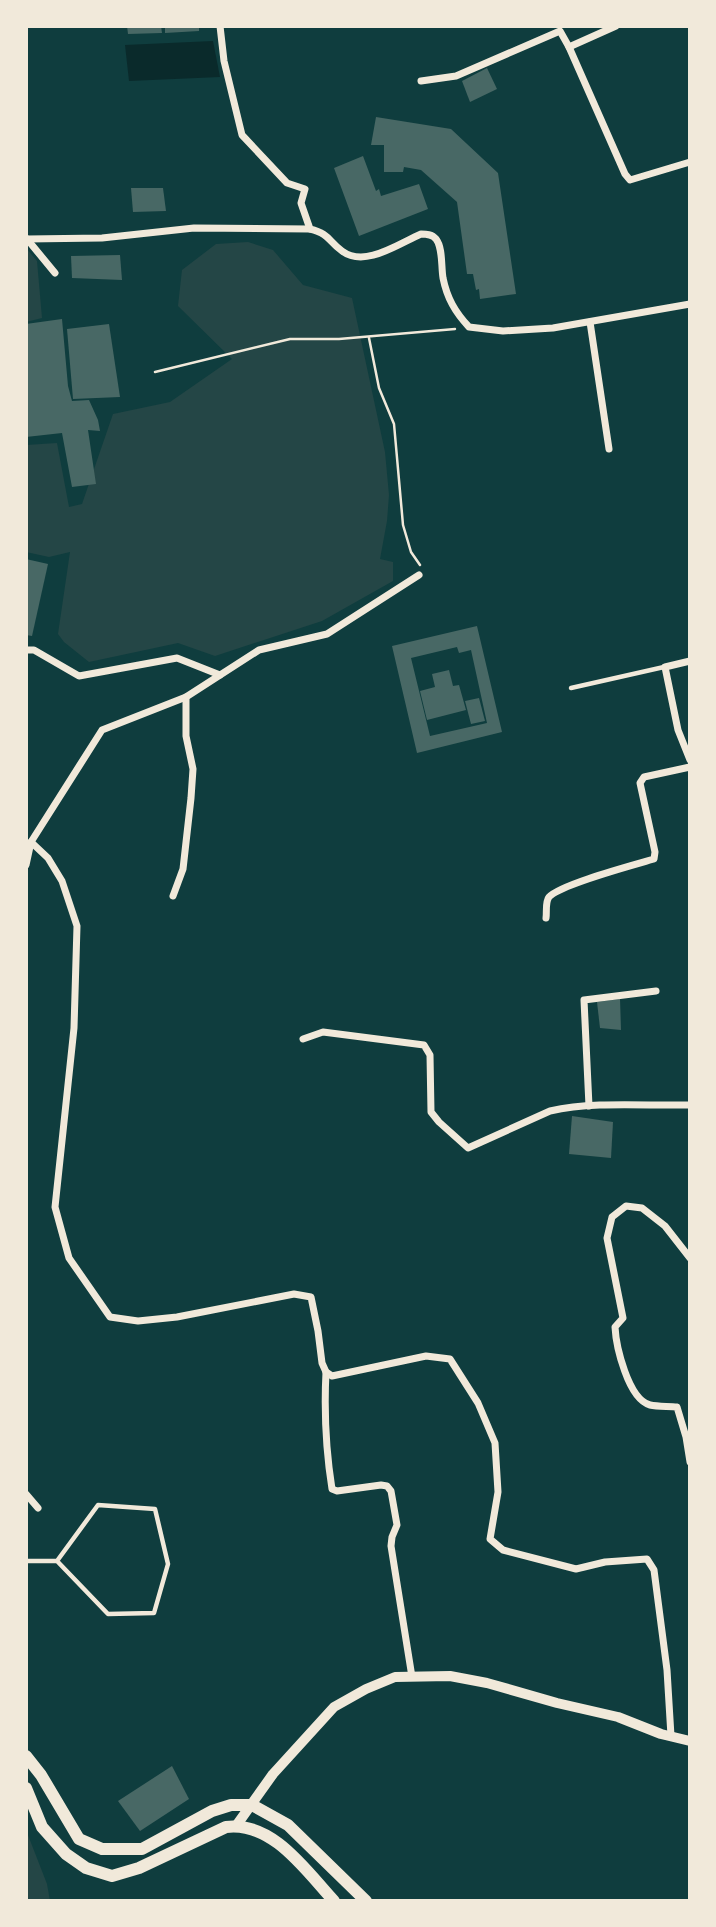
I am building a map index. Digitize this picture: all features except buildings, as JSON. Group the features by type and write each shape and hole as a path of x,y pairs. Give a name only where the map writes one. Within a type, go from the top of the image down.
{"main road":[{"path":"26,1756 41,1775 79,1839 103,1849 142,1849 212,1811 231,1805 251,1805 288,1825 366,1901"},
{"path":"26,1788 43,1828 66,1854 86,1868 112,1876 139,1868 226,1827 236,1826 262,1833 286,1849 334,1901"}],"street":[{"path":"220,26 224,61 242,135 287,184 305,189 301,203 310,229"},
{"path":"569,47 616,26"},
{"path":"421,81 456,76 561,31 630,180 690,162"},
{"path":"27,239 102,238 194,228 310,229 332,239 341,251 357,258 374,255 421,234 429,234 437,240 443,277 449,300 456,313 469,327 503,331 528,331 690,304"},
{"path":"27,239 55,273"},
{"path":"590,322 609,449"},
{"path":"26,865 32,842 102,730 186,697 259,650 327,634 421,573"},
{"path":"26,650 34,650 79,676 177,658 220,675"},
{"path":"690,661 665,667 678,730 690,760"},
{"path":"173,896 183,869 191,798 192,769 186,736 186,697"},
{"path":"546,918 548,898 552,895 575,884 654,859 655,852 640,783 644,778 690,767"},
{"path":"32,842 48,858 62,881 77,926 74,1028 55,1207 69,1258 110,1317 138,1321 177,1317 294,1294 310,1297 326,1372 328,1463 332,1489 337,1491 381,1485 387,1486 391,1491 397,1525 391,1537 391,1546 412,1677"},
{"path":"589,1106 584,1000 656,992"},
{"path":"303,1039 323,1032 424,1045 430,1055 431,1112 468,1148 550,1111 589,1106 690,1105"},
{"path":"690,1258 666,1226 642,1208 626,1206 612,1217 607,1238 623,1318 615,1327 616,1343 630,1384 640,1399 650,1405 677,1407 690,1462"},
{"path":"326,1372 332,1376 426,1356 450,1359 478,1403 495,1443 498,1492 490,1539 503,1550 576,1569 605,1562 647,1559 654,1570 667,1670 671,1736"},
{"path":"26,1494 38,1508"},
{"path":"236,1826 273,1774 334,1707 366,1689 396,1677 450,1676 487,1682 557,1703 618,1717 690,1741"}],"lane":[{"path":"571,688 665,667"},
{"path":"26,1561 57,1561 108,1614 154,1613 168,1564 155,1509 98,1505 57,1561"}],"path":[{"path":"155,372 290,339 369,337 469,327"},
{"path":"369,337 379,388 394,424 403,525 421,573"}],"shaded area":[{"path":"213,41 220,77 129,81 125,45"},
{"path":"248,242 273,250 303,285 352,298 385,452 389,495 380,559 393,562 393,581 322,621 215,656 178,643 89,662 58,634 70,552 49,557 26,552 26,445 57,443 69,507 82,504 113,414 170,402 232,359 178,306 182,270 216,244"},
{"path":"26,248 37,261 42,318 26,322"},
{"path":"26,1830 47,1884 50,1901 26,1901"}]}
